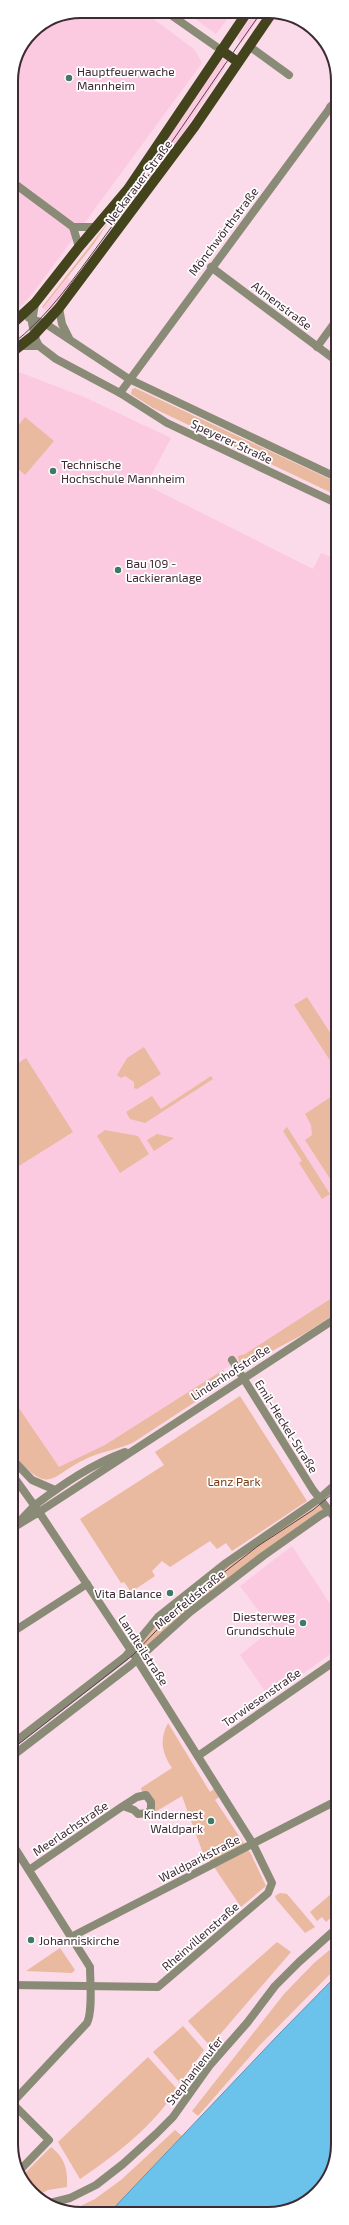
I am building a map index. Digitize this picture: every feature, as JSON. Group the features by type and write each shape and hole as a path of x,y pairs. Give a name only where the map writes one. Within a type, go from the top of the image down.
{"main road":[{"name":"Neckarauer Straße","path":"18,319 35,303 79,247 128,189 243,18"},
{"name":"Neckarauer Straße","path":"18,348 46,324 59,308 195,126 269,18"},
{"path":"221,50 238,62"}],"street":[{"path":"175,18 221,50"},
{"path":"249,46 289,76"},
{"name":"Mönchwörthstraße","path":"129,379 330,107"},
{"path":"18,186 73,228 79,247"},
{"path":"73,228 96,227"},
{"name":"Almenstraße","path":"211,267 331,357"},
{"name":"Speyerer Straße","path":"35,303 32,319 34,335 39,346 56,359 120,393 167,423 331,501"},
{"path":"59,308 62,324 69,339"},
{"name":"Speyerer Straße","path":"18,316 46,324 129,379 331,475"},
{"path":"317,347 331,328"},
{"path":"21,346 39,346"},
{"path":"120,393 129,379"},
{"name":"Lindenhofstraße","path":"18,1523 37,1509 110,1467 135,1448 331,1321"},
{"name":"Emil-Heckel-Straße","path":"232,1360 319,1499 330,1510"},
{"name":"Lindenhofstraße","path":"37,1509 55,1490 100,1461 135,1448"},
{"path":"18,1465 32,1480 55,1490"},
{"name":"Landteilstraße","path":"18,1482 136,1658 253,1844"},
{"name":"Meerfeldstraße","path":"18,1741 125,1658 158,1617 226,1563 319,1499 331,1488"},
{"name":"Meerfeldstraße","path":"18,1752 131,1665 136,1658 190,1612 252,1565 330,1510"},
{"path":"18,1628 87,1584"},
{"name":"Torwiesenstraße","path":"198,1756 331,1664"},
{"name":"Waldparkstraße","path":"71,1937 331,1804"},
{"name":"Meerlachstraße","path":"29,1870 123,1806"},
{"name":"Rheinvillenstraße","path":"18,1985 158,1987 268,1893 272,1883 253,1844"},
{"path":"18,1853 90,1967 89,2018 87,2023 18,2098"},
{"name":"Stephanienufer","path":"56,2202 70,2198 96,2185 123,2164 156,2134 172,2116 210,2065 247,2023 276,1986 298,1962 331,1933"},
{"path":"18,2110 49,2140 23,2167"}],"shaded area":[{"path":"152,18 194,49 202,63 33,293 18,309 18,81 19,68 23,57 36,36 57,23 68,19"},
{"path":"194,18 228,18 216,34"},
{"path":"251,18 259,18 241,44 237,37"},
{"path":"221,59 225,59 225,68 177,142 117,225 110,220 152,163"},
{"path":"68,278 73,282 49,313 43,308"},
{"path":"18,372 84,397 171,438 146,485 313,569 321,553 331,557 331,1301 105,1446 54,1474 18,1448"},
{"name":"Diesterweg Grundschule","path":"292,1546 331,1605 331,1654 269,1697 240,1655 272,1629 240,1586"}],"green space":[{"path":"110,220 93,245 43,308 42,307"},
{"path":"135,388 331,480 331,493 153,408 131,394 132,389"},
{"path":"25,417 54,441 25,475 18,468 18,426"},
{"path":"307,997 331,1034 331,1062 294,1005"},
{"path":"144,1047 161,1074 137,1089 134,1088 134,1082 125,1076 121,1078 117,1075 127,1058"},
{"path":"26,1058 73,1132 18,1167 18,1063"},
{"path":"211,1076 213,1079 145,1123 130,1119 126,1112 152,1096 161,1109"},
{"path":"331,1097 331,1180 305,1140 312,1135 311,1125 305,1114"},
{"path":"287,1127 330,1194 322,1199 299,1163 302,1161 283,1131"},
{"path":"105,1130 138,1136 149,1154 120,1173 97,1136"},
{"path":"157,1134 174,1138 154,1151 147,1140"},
{"path":"331,1299 331,1317 304,1334 240,1368 238,1356 245,1354"},
{"path":"223,1370 225,1373 224,1383 134,1442 90,1457 50,1479 43,1479 35,1475 18,1460 18,1407 59,1467 105,1445"},
{"name":"Lanz Park","path":"240,1396 307,1501 232,1551 226,1543 217,1549 210,1541 170,1567 162,1561 152,1571 155,1576 131,1592 124,1582 121,1583 80,1519 164,1465 155,1452"},
{"path":"322,1503 330,1510 321,1515 136,1658 130,1651 142,1636 226,1563"},
{"path":"168,1723 210,1792 214,1789 219,1797 215,1800 251,1854 266,1886 241,1907 206,1855 204,1856 182,1796 155,1812 145,1792 142,1792 141,1788 172,1768 166,1757 163,1746 163,1735"},
{"path":"280,1893 287,1894 315,1927 305,1933 276,1899 275,1896"},
{"path":"331,1894 331,1917 326,1922 322,1917 317,1921 310,1912"},
{"path":"277,1942 291,1952 210,2046 188,2021"},
{"path":"60,1948 75,1970 72,1973 26,1971"},
{"path":"331,1949 331,1973 260,2045 198,2116 192,2111 284,1994 314,1963"},
{"path":"183,2026 204,2050 180,2083 153,2052"},
{"path":"148,2057 177,2089 146,2127 121,2149 80,2179 58,2142"},
{"path":"175,2130 182,2136 115,2207 79,2207 95,2199 121,2180"},
{"path":"51,2147 60,2156 65,2165 67,2187 48,2190 42,2194 25,2173"}],"water":[{"path":"331,1981 330,2157 326,2168 315,2186 307,2194 296,2201 285,2205 272,2207 115,2207"}],"tram line":[{"path":"18,340 49,309 71,282 142,184 257,18"},
{"path":"18,1745 133,1655 177,1609 258,1546 313,1510 331,1495"}],"place":[{"name":"Hauptfeuerwache Mannheim","path":"69,78"},
{"name":"Technische Hochschule Mannheim","path":"53,471"},
{"name":"Bau 109 - Lackieranlage","path":"118,570"},
{"name":"Vita Balance","path":"170,1593"},
{"name":"Diesterweg Grundschule","path":"303,1623"},
{"name":"Kindernest Waldpark","path":"211,1821"},
{"name":"Johanniskirche","path":"31,1940"}]}
